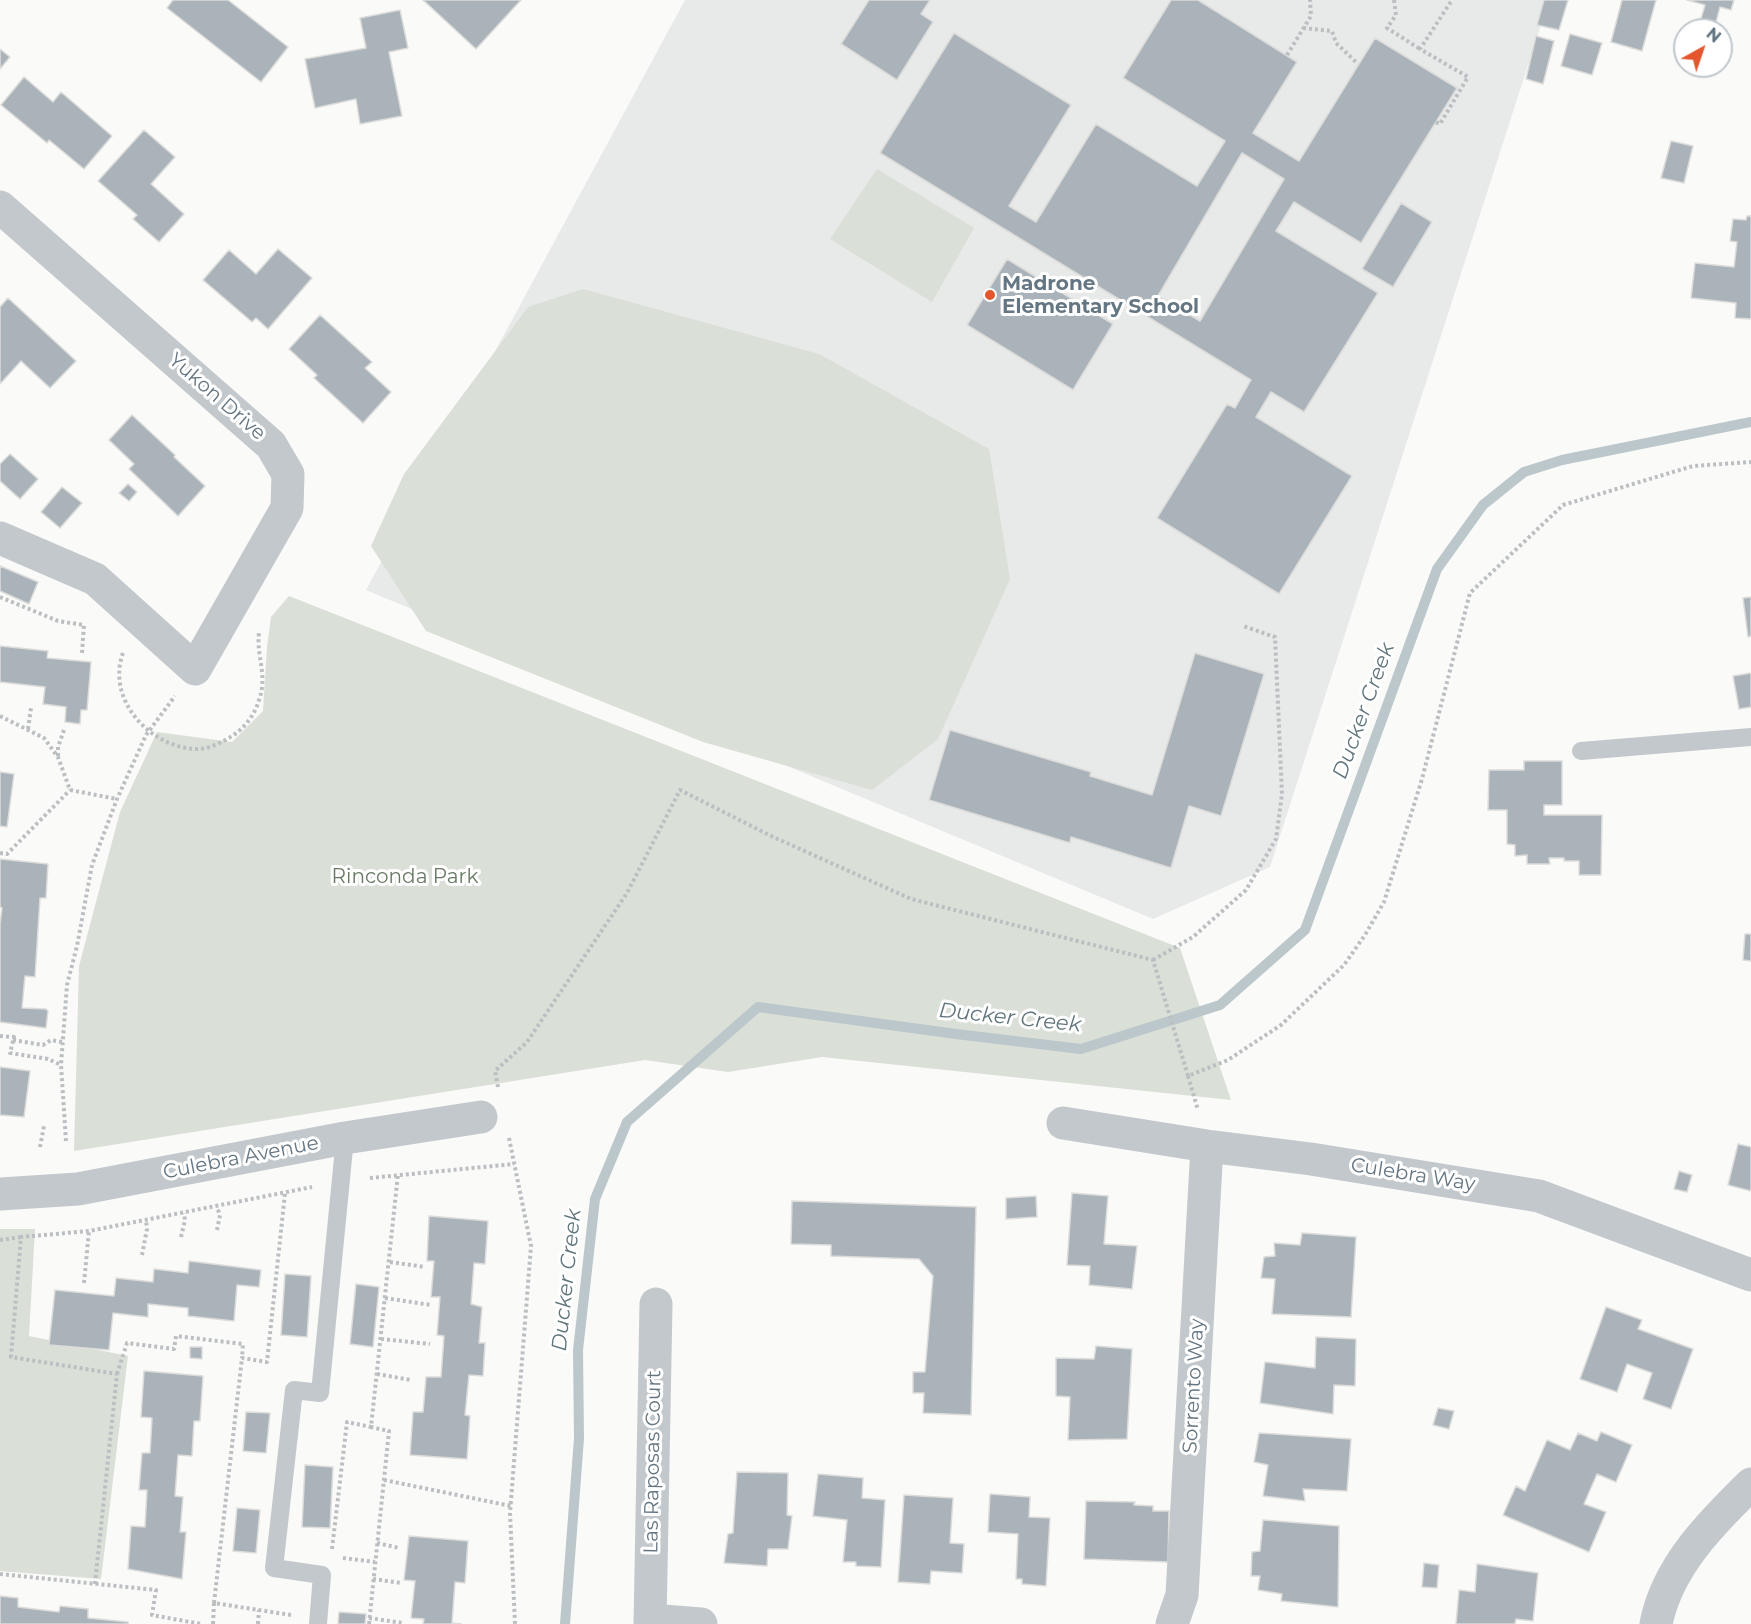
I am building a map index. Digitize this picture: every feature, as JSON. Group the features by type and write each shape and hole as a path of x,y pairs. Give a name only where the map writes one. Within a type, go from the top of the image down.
{"street":[{"name":"Yukon Drive","path":"0,207 271,444 288,474 287,508 195,669"},
{"path":"0,538 95,579 195,669"},
{"name":"Culebra Avenue","path":"0,1194 78,1189 345,1138 496,1114"},
{"name":"Culebra Way","path":"1063,1123 1208,1146 1311,1159 1539,1196 1751,1275"},
{"name":"Sorrento Way","path":"1172,1624 1182,1595 1208,1146"},
{"name":"Las Raposas Court","path":"650,1622 656,1304"},
{"path":"1656,1624 1666,1590 1687,1554 1751,1484"},
{"path":"650,1622 701,1624"}],"lane":[{"path":"1581,751 1751,737"},
{"path":"318,1622 322,1575 274,1568 294,1390 320,1393 345,1138"}],"path":[{"path":"1287,55 1311,15 1310,0"},
{"path":"1394,0 1396,15 1387,28 1468,77 1440,124 1436,122"},
{"path":"1420,49 1452,0"},
{"path":"1303,28 1332,31 1336,43 1358,64"},
{"path":"1153,960 1188,1076 1228,1060 1281,1025 1344,965 1384,902 1422,779 1470,593 1563,505 1693,466 1751,462"},
{"path":"0,597 58,621 84,625 82,653"},
{"path":"515,1624 511,1506 531,1246 514,1164 496,1114 495,1071 527,1042 627,893 680,790 769,836 912,899 1153,960 1193,937 1246,890 1276,839 1282,794 1275,637 1243,626"},
{"path":"66,1141 62,1042 67,986 92,866 117,799 146,735 195,669"},
{"path":"28,729 31,708"},
{"path":"0,716 45,738 58,757 70,790"},
{"path":"58,757 58,747 65,727"},
{"path":"70,790 117,799"},
{"path":"0,853 7,854 70,790"},
{"path":"0,1035 14,1037 10,1053 48,1059 62,1065"},
{"path":"13,1040 44,1044 51,1040 62,1042"},
{"path":"40,1147 44,1126"},
{"path":"0,1240 89,1231 341,1182 398,1174 514,1164"},
{"path":"371,1427 398,1174"},
{"path":"242,1358 267,1362 285,1193"},
{"path":"217,1230 220,1215 218,1207"},
{"path":"181,1237 185,1220 184,1213"},
{"path":"142,1255 147,1229 146,1220"},
{"path":"84,1283 89,1231"},
{"path":"21,1237 11,1357 117,1374"},
{"path":"390,1262 425,1268"},
{"path":"385,1298 431,1305"},
{"path":"95,1584 117,1374 127,1343 174,1349 176,1336 243,1344 213,1624"},
{"path":"381,1339 430,1344"},
{"path":"377,1374 411,1380"},
{"path":"331,1556 347,1422 389,1431 369,1624"},
{"path":"384,1480 511,1506"},
{"path":"377,1543 399,1548"},
{"path":"342,1558 375,1562"},
{"path":"0,1574 156,1590 152,1615 201,1624"},
{"path":"373,1579 401,1583"},
{"path":"214,1603 318,1622"},
{"path":"258,1624 260,1610"},
{"path":"369,1618 403,1623"}],"shaded area":[{"name":"Madrone Elementary School","path":"685,0 1549,0 1270,867 1153,919 366,590"}],"green space":[{"path":"877,169 974,228 932,302 830,239"},
{"path":"583,289 819,354 989,449 1010,579 938,739 872,790 703,742 426,631 371,546 404,474 528,307"},
{"name":"Rinconda Park","path":"289,596 1180,948 1231,1100 822,1057 728,1072 645,1060 74,1151 79,966 120,812 157,732 232,742 263,711 271,617"},
{"path":"0,1229 35,1229 29,1336 128,1356 101,1579 0,1571"}],"building":[{"path":"173,0 228,0 288,47 261,82 167,8"},
{"path":"423,0 521,0 476,49"},
{"path":"869,0 930,0 921,14 933,22 897,80 841,44"},
{"path":"1171,0 1198,0 1297,62 1253,133 1299,161 1375,38 1457,88 1361,243 1294,202 1276,231 1378,293 1304,412 1271,392 1256,417 1352,476 1279,594 1157,518 1227,404 1235,408 1251,380 880,153 954,33 1071,105 1009,206 1036,222 1096,124 1197,186 1225,141 1123,78","holes":["1242,153 1284,179 1200,321 1158,296"]},
{"path":"1544,0 1568,0 1559,30 1537,25"},
{"path":"1622,0 1656,0 1642,51 1611,42"},
{"path":"1687,0 1734,0 1731,10 1720,7 1717,18 1701,18 1705,5"},
{"path":"400,10 408,48 389,52 402,116 360,124 356,99 315,108 305,59 366,48 360,18"},
{"path":"1570,34 1602,43 1592,75 1561,66"},
{"path":"1536,36 1554,41 1543,84 1526,79"},
{"path":"0,49 10,57 0,69"},
{"path":"24,77 53,102 61,92 112,136 84,169 49,140 47,143 1,105"},
{"path":"144,130 175,157 151,184 184,214 159,242 133,219 137,215 98,181"},
{"path":"1671,141 1693,146 1684,183 1661,178"},
{"path":"1401,203 1432,222 1393,287 1362,269"},
{"path":"1747,216 1751,216 1751,319 1735,318 1736,303 1691,298 1695,263 1734,267 1737,242 1730,241 1733,219 1746,220"},
{"path":"278,249 312,278 268,329 256,318 252,322 203,280 229,250 256,274"},
{"path":"1007,259 1113,324 1073,390 967,325"},
{"path":"8,298 76,361 50,388 21,361 0,384 0,307"},
{"path":"320,315 372,362 365,368 391,392 363,423 314,378 317,375 289,349"},
{"path":"132,415 205,486 178,516 129,469 134,464 109,440"},
{"path":"10,454 38,479 20,499 0,481 0,464"},
{"path":"128,484 137,492 129,501 119,493"},
{"path":"62,487 82,503 60,528 41,512"},
{"path":"0,566 38,582 29,604 0,591"},
{"path":"1751,597 1751,636 1748,637 1743,598"},
{"path":"0,646 48,651 47,658 91,662 87,710 81,710 80,724 65,722 66,707 43,704 45,687 0,682"},
{"path":"1195,653 1264,674 1221,816 1189,806 1171,868 1071,837 1070,843 929,800 950,730 1091,772 1090,776 1152,795"},
{"path":"1751,673 1751,707 1739,709 1733,676"},
{"path":"1524,761 1562,761 1562,805 1544,805 1544,815 1602,815 1601,875 1579,875 1579,861 1549,858 1550,864 1527,864 1527,855 1515,856 1515,845 1507,844 1507,810 1488,810 1489,770 1524,770"},
{"path":"0,772 14,774 7,827 0,826"},
{"path":"0,859 48,864 46,898 40,898 35,977 25,976 22,1008 46,1009 48,1011 46,1028 0,1022 2,908 0,907"},
{"path":"1745,934 1751,934 1751,961 1743,960"},
{"path":"0,1067 30,1071 24,1117 0,1115"},
{"path":"1738,1144 1751,1147 1751,1191 1728,1185"},
{"path":"1679,1171 1692,1175 1687,1192 1674,1189"},
{"path":"1072,1193 1108,1196 1104,1244 1137,1246 1132,1289 1089,1285 1090,1266 1067,1265"},
{"path":"1036,1196 1037,1217 1006,1219 1006,1198"},
{"path":"792,1201 976,1207 971,1415 923,1413 924,1393 913,1393 913,1372 925,1372 933,1276 919,1259 831,1256 831,1245 791,1244"},
{"path":"429,1216 488,1221 485,1264 474,1263 471,1304 482,1307 479,1343 485,1343 483,1376 469,1375 465,1415 470,1416 467,1459 410,1455 413,1412 423,1412 426,1377 441,1377 444,1336 437,1335 440,1297 431,1297 434,1261 427,1261"},
{"path":"1302,1233 1356,1237 1351,1317 1272,1314 1275,1279 1261,1278 1264,1257 1275,1256 1274,1243 1300,1245"},
{"path":"189,1261 261,1270 259,1287 237,1285 234,1321 188,1316 188,1308 148,1304 148,1317 113,1313 109,1350 49,1345 55,1290 114,1296 116,1278 153,1282 154,1269 188,1273"},
{"path":"285,1274 311,1276 307,1337 281,1335"},
{"path":"356,1284 379,1287 373,1347 350,1344"},
{"path":"1606,1307 1642,1320 1638,1329 1693,1349 1671,1409 1643,1399 1652,1373 1627,1364 1617,1392 1580,1379"},
{"path":"1316,1337 1356,1339 1355,1386 1334,1385 1333,1414 1260,1403 1265,1362 1315,1368"},
{"path":"1096,1346 1132,1349 1127,1439 1068,1440 1070,1397 1056,1396 1056,1358 1094,1359"},
{"path":"190,1347 202,1347 202,1359 190,1358"},
{"path":"144,1371 203,1376 200,1421 194,1421 192,1456 178,1455 175,1496 183,1497 180,1532 186,1532 182,1579 128,1569 131,1526 145,1527 147,1490 139,1490 142,1453 150,1453 152,1418 141,1417"},
{"path":"1438,1408 1454,1411 1449,1429 1433,1425"},
{"path":"246,1412 270,1413 266,1453 243,1451"},
{"path":"1601,1432 1632,1445 1616,1482 1597,1474 1584,1504 1606,1512 1589,1552 1503,1515 1516,1486 1525,1491 1547,1440 1570,1450 1578,1433 1597,1441"},
{"path":"1259,1433 1351,1439 1347,1491 1303,1489 1305,1501 1263,1496 1268,1465 1254,1462"},
{"path":"305,1465 333,1467 330,1528 302,1527"},
{"path":"737,1472 788,1473 787,1515 792,1516 788,1549 768,1549 767,1566 724,1563 728,1534 733,1533"},
{"path":"818,1474 863,1478 862,1498 885,1500 881,1567 856,1566 856,1562 843,1562 847,1520 813,1516"},
{"path":"990,1494 1030,1497 1029,1517 1050,1518 1046,1586 1022,1584 1022,1579 1016,1579 1018,1534 988,1532"},
{"path":"904,1495 953,1498 950,1543 964,1544 962,1573 931,1571 930,1584 898,1582"},
{"path":"1086,1501 1135,1502 1134,1505 1153,1506 1153,1511 1169,1511 1168,1562 1084,1559"},
{"path":"237,1508 260,1510 256,1553 233,1551"},
{"path":"1263,1520 1339,1526 1338,1607 1281,1601 1282,1594 1258,1590 1260,1576 1251,1576 1252,1552 1260,1551"},
{"path":"409,1536 468,1541 465,1583 455,1582 452,1623 461,1624 423,1624 424,1619 411,1618 415,1581 404,1580"},
{"path":"1424,1563 1439,1565 1437,1588 1422,1587"},
{"path":"1477,1564 1538,1573 1533,1621 1516,1619 1515,1624 1456,1624 1459,1590 1475,1592"},
{"path":"0,1596 18,1598 18,1607 59,1612 60,1606 88,1609 88,1618 128,1622 128,1624 0,1624"},
{"path":"339,1612 366,1614 365,1624 338,1624"}],"waterway":[{"name":"Ducker Creek","path":"565,1624 579,1438 578,1350 595,1199 627,1122 758,1007 1081,1049 1220,1005 1305,930 1437,569 1483,505 1524,472 1562,460 1751,422"}],"place":[{"name":"Madrone Elementary School","path":"990,295"}]}
